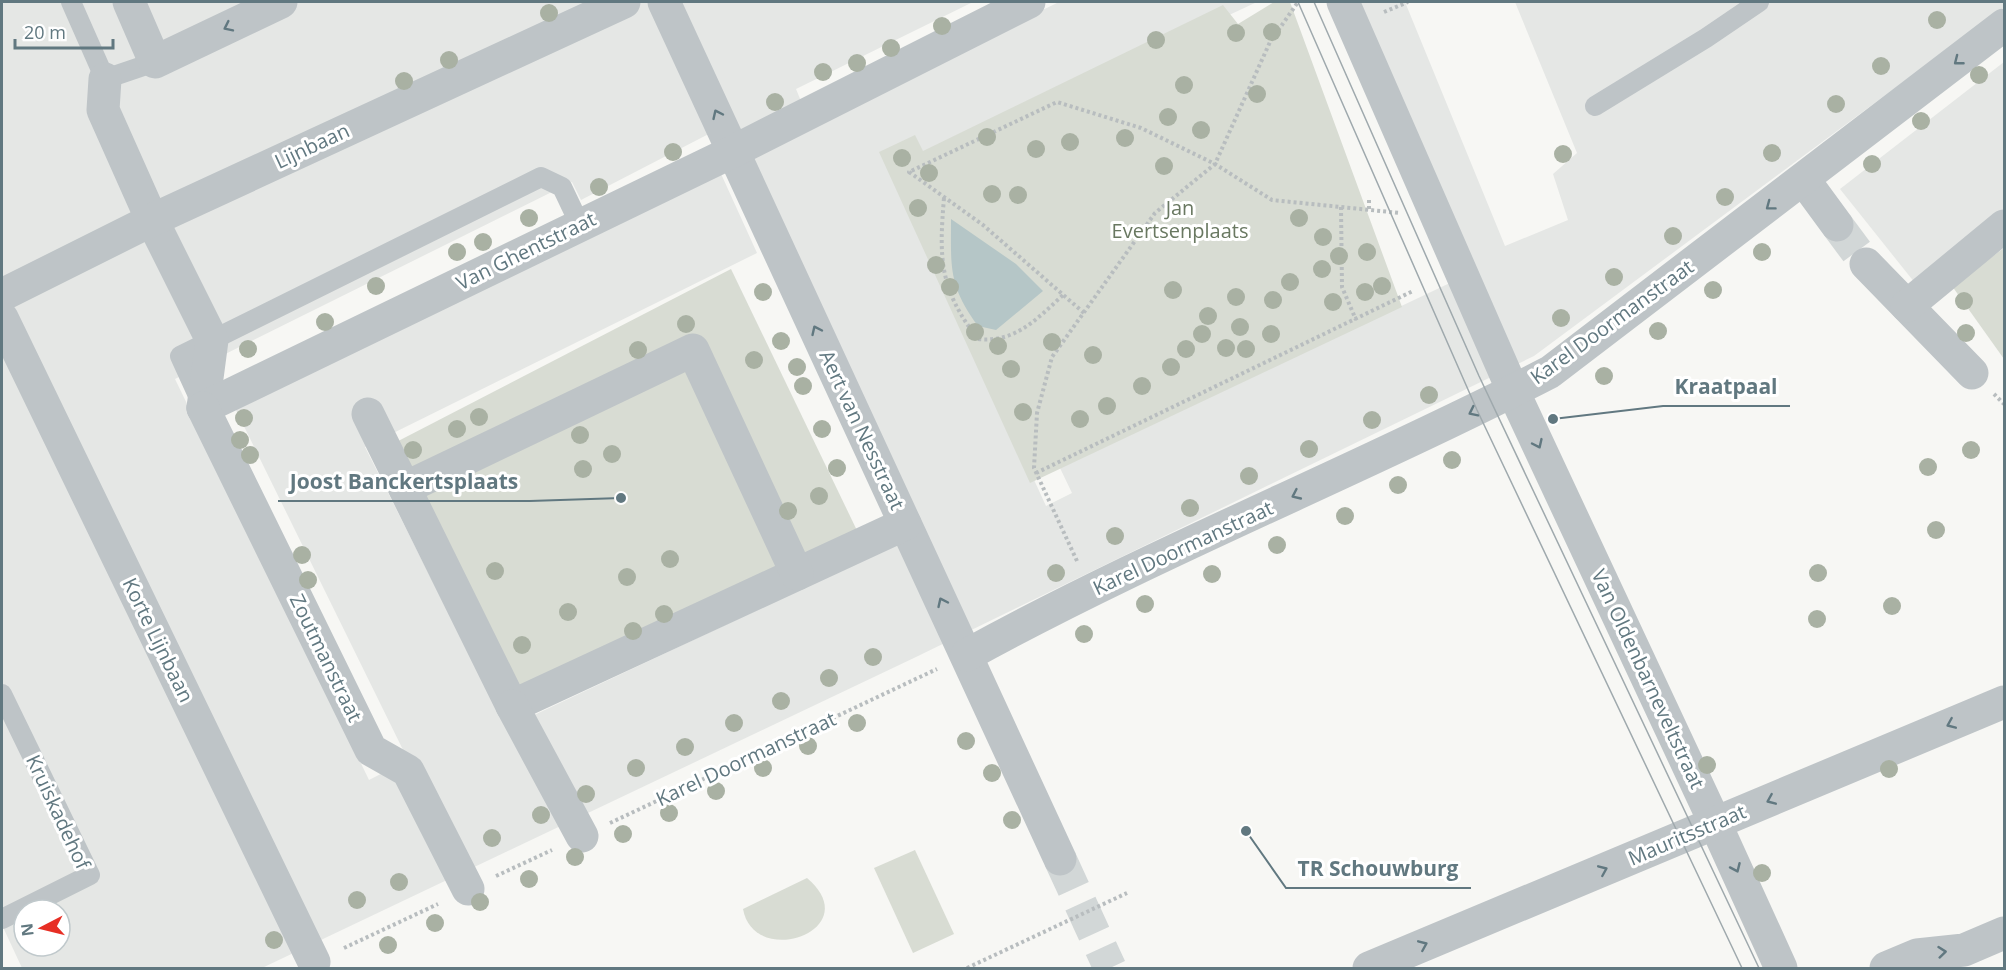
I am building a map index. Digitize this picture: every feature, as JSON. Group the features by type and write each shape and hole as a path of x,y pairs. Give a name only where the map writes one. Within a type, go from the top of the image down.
{"street":[{"path":"129,2 155,62 281,2"},
{"name":"Lijnbaan","path":"2,296 152,220 624,2"},
{"name":"Aert van Nesstraat","path":"664,2 1060,859"},
{"name":"Van Ghentstraat","path":"203,408 734,151 1029,2"},
{"name":"Van Oldenbarneveltstraat","path":"1343,2 1513,391 1781,969"},
{"name":"Karel Doormanstraat","path":"967,655 1091,592 1513,391 1559,365 2004,25"},
{"path":"105,80 103,110 152,220 212,340 203,408"},
{"path":"1804,180 1837,225"},
{"path":"1907,306 2004,226"},
{"path":"1866,264 1972,373"},
{"name":"Korte Lijnbaan","path":"2,318 314,962"},
{"path":"405,488 693,350 797,574"},
{"name":"Zoutmanstraat","path":"203,408 371,750 408,771 468,890"},
{"path":"368,414 512,706 582,836"},
{"path":"512,706 905,524"},
{"name":"Mauritsstraat","path":"1369,969 2004,702"},
{"path":"1886,969 1917,955 1964,950 2004,933"}],"lane":[{"path":"71,2 105,80 155,62"},
{"path":"1595,106 1706,38 1759,2"},
{"path":"212,340 541,177 562,187 580,225"},
{"name":"Kruiskadehof","path":"2,694 90,875 2,919"}],"path":[{"path":"1091,592 1034,468 1037,413 1052,357 1155,213 1215,164 1270,42 1298,2"},
{"path":"1289,14 1292,20"},
{"path":"1084,313 983,225 909,172 1057,102 1141,128 1215,164 1272,200 1407,214 1445,235"},
{"path":"944,197 940,248 944,278 959,316 978,339 995,340 1029,326 1063,295"},
{"path":"1369,200 1369,209"},
{"path":"1341,207 1342,286 1356,320"},
{"path":"1036,473 1413,291"},
{"name":"Karel Doormanstraat","path":"314,962 967,655"},
{"path":"967,969 1127,893"}],"shaded area":[{"path":"2,2 973,2 796,89 810,123 1059,2 1257,2 893,172 1046,506 1072,493 1060,468 1471,273 1354,2 1405,2 1505,246 1568,220 1553,174 1577,153 1515,2 2004,2 2004,7 1534,356 916,657 262,968 22,968 17,958 72,958 72,898 12,898 12,946 2,925","holes":["728,124 923,532 532,716 516,747 365,447 757,253 717,165 233,404 408,760 369,780 175,379 572,182 581,200"]},
{"path":"2004,62 2004,213 1915,283 1840,189"},
{"path":"951,219 1016,264 1043,291 996,330 978,326 968,312 956,287 952,263"}],"green space":[{"name":"Jan Evertsenplaats","path":"1274,2 1290,2 1402,307 1030,483 879,152 915,135 923,151 1223,5 1238,24"},
{"path":"2004,248 2004,359 1952,286"},
{"path":"731,269 864,545 511,714 377,452"},
{"path":"915,850 954,934 913,953 874,868"},
{"path":"807,878 822,897 824,913 816,927 802,936 784,940 766,937 751,927 743,909"}],"tunnel":[{"path":"1837,225 1866,264"},
{"path":"1060,859 1110,968"}],"tram line":[{"path":"1298,2 1477,410 1742,968"},
{"path":"1314,2 1479,376 1759,968"}],"place":[{"name":"Kraatpaal","path":"1553,419"},
{"name":"Joost Banckertsplaats","path":"621,498"},
{"name":"TR Schouwburg","path":"1246,831"}]}
